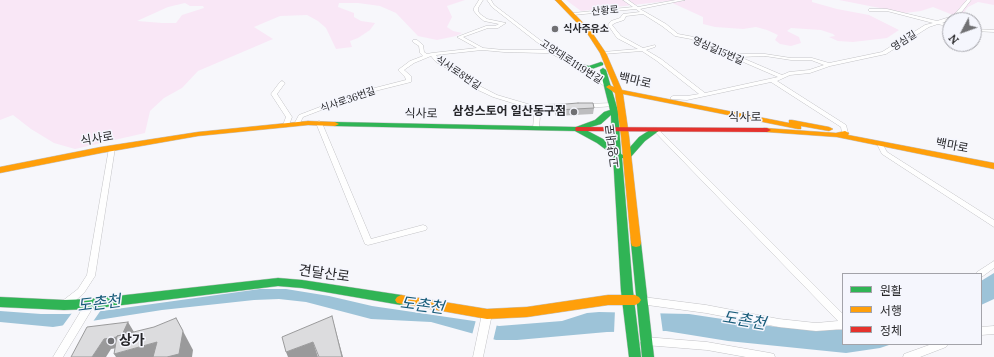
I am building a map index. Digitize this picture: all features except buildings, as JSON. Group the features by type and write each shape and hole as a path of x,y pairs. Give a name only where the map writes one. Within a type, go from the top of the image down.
{"main road":[{"name":"고양대로","path":"552,0 569,14 585,32 598,53 601,64 615,89 614,108 620,130"},
{"name":"고양대로","path":"558,0 589,32 603,53 615,89 622,157 629,304 633,338"},
{"path":"576,65 589,68 601,64"},
{"name":"백마로","path":"615,89 673,98 994,162"},
{"name":"백마로","path":"615,89 994,166"},
{"path":"577,129 598,122 614,108"},
{"name":"식사로","path":"0,170 112,148 198,134 319,123 620,130 761,130 836,135 845,133"},
{"path":"577,129 600,141 622,157 631,153 637,143 656,130"},
{"name":"고양대로","path":"622,157 647,338"},
{"name":"견달산로","path":"0,302 88,307 254,284 290,283 487,317 602,300 643,305"},
{"path":"633,338 635,357"},
{"path":"647,338 648,357"}],"street":[{"path":"481,0 476,8 476,11 486,20 515,23"},
{"name":"고양대로1119번길","path":"489,0 493,6 551,51 615,89"},
{"name":"산황로","path":"625,0 637,8"},
{"name":"산황로","path":"573,14 637,8 683,0"},
{"name":"영심길","path":"673,98 687,98 771,80 789,74 810,71 829,65 884,54 927,26 955,17 969,0"},
{"name":"영심길15번길","path":"637,8 677,35 692,38 782,77"},
{"path":"870,10 887,10 942,24"},
{"path":"644,13 624,15 622,19 613,22 610,26 619,37 639,46 642,50 659,60 703,94"},
{"name":"식사로36번길","path":"482,49 459,37 488,27 496,27 504,23"},
{"path":"982,30 994,31"},
{"path":"415,41 421,46 422,53 429,55"},
{"path":"603,53 642,50 653,46"},
{"name":"식사로36번길","path":"297,124 301,116 361,93 409,81 408,76 401,70 429,55 482,49 518,52 551,51"},
{"name":"식사로8번길","path":"429,55 464,76 468,82 495,96 531,107 569,106"},
{"name":"영심길","path":"733,57 741,55 765,55 791,59 812,59 829,65"},
{"path":"771,80 844,126 845,133"},
{"path":"282,83 274,94 289,117 286,125"},
{"path":"576,106 614,108"},
{"path":"531,107 537,116 536,128"},
{"path":"319,123 368,242 423,228"},
{"path":"656,130 842,319"},
{"path":"880,144 884,153 994,224"},
{"path":"64,305 80,291 91,276 112,148"},
{"path":"981,273 994,264"},
{"path":"643,305 706,309 779,323 816,327 842,325"},
{"path":"58,357 75,331 88,307"},
{"path":"478,357 487,317"},
{"path":"982,331 994,330"},
{"path":"633,338 647,338 707,346 770,357"},
{"path":"908,357 939,345"}],"shaded area":[{"path":"0,0 465,0 447,6 452,17 447,27 453,31 462,33 456,36 437,40 418,36 396,13 380,6 358,3 339,3 338,7 354,13 354,17 361,21 375,23 370,30 358,38 350,41 352,47 336,49 326,28 318,21 307,15 280,16 254,27 273,39 198,71 182,88 164,98 150,111 145,133 75,149 54,143 31,129 13,115 0,120","holes":["185,3 190,6 203,6 204,8 182,15 176,23 137,21 168,7"]},
{"path":"566,0 812,0 812,2 837,9 869,15 899,30 887,38 853,42 838,41 829,37 835,36 833,34 821,30 791,28 787,31 799,37 801,43 791,46 780,44 775,40 778,35 756,27 743,29 715,27 703,24 703,17 668,1 581,11"},
{"path":"839,0 994,0 994,5 978,2 968,7 964,12 946,12 933,7 921,11 905,13"}],"water":[{"path":"994,273 994,299 982,305 982,280"},
{"path":"260,289 286,289 329,296 372,306 499,326 562,321 587,313 599,312 689,314 769,326 812,330 842,330 842,345 889,345 880,348 846,353 728,341 666,331 607,332 517,340 496,340 431,322 371,319 306,302 279,299 254,300 162,310 53,327 0,322 0,311 68,314 102,311"}],"pier":[{"path":"101,310 92,323 61,328 72,313"},
{"path":"615,310 660,311 663,333 614,333"},
{"path":"476,320 497,324 493,341 472,335"}],"traffic: fast":[{"path":"577,65 589,68 601,64"},
{"path":"603,70 614,111 627,291 635,357"},
{"path":"614,111 607,114 598,122 577,129 600,141 619,156"},
{"path":"335,124 579,129"},
{"path":"626,157 642,139 656,130"},
{"path":"636,243 648,357"},
{"path":"0,302 64,305 90,304 278,282 302,284 401,300"}],"traffic: slow":[{"path":"558,0 589,32 603,53 618,88 625,136 636,243"},
{"path":"609,87 617,91 634,95 798,127"},
{"path":"792,122 829,129"},
{"path":"0,170 101,150 198,134 308,123 335,124"},
{"path":"767,130 836,135 845,133"},
{"path":"837,135 994,166"},
{"path":"401,300 487,314 527,312 608,300 635,300"}],"traffic: jam":[{"path":"579,129 767,130"}],"place":[{"name":"식사주유소","path":"555,29"},
{"name":"삼성스토어 일산동구점","path":"574,112"},
{"name":"상가","path":"111,341"}],"water label":[{"name":"도촌천","path":"99,304"},
{"name":"도촌천","path":"422,306"},
{"name":"도촌천","path":"744,321"}]}
